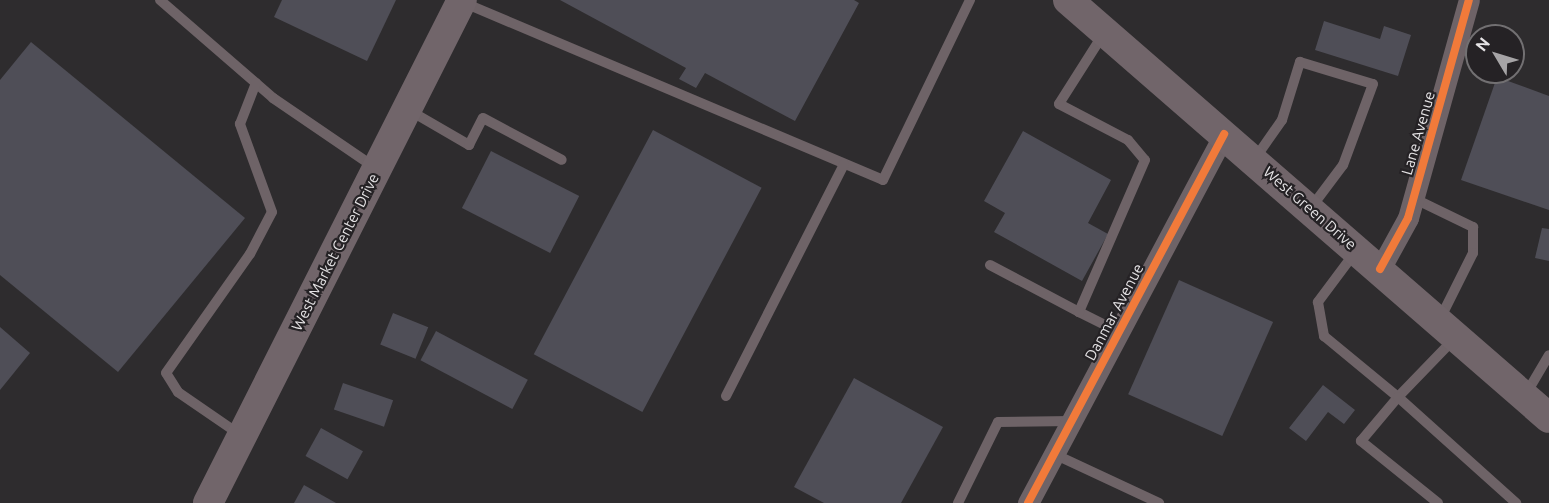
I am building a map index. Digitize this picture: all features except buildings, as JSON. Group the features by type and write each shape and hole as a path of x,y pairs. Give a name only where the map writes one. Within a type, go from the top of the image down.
{"main road":[{"name":"West Green Drive","path":"1068,0 1549,418"},
{"name":"West Market Center Drive","path":"208,503 462,1"}],"street":[{"name":"Lane Avenue","path":"1380,269 1413,198 1469,0"},
{"name":"Danmar Avenue","path":"1028,503 1224,134"}],"lane":[{"path":"160,0 256,82 377,169"},
{"path":"462,1 884,180 970,0"},
{"path":"1079,312 1145,169 1145,160 1128,140 1059,104 1105,32"},
{"path":"1253,160 1282,120 1300,62 1373,84 1343,165 1310,209"},
{"path":"242,436 178,392 166,373 250,254 272,212 240,124 256,82"},
{"path":"407,109 469,145 483,118 562,160"},
{"path":"726,396 844,164"},
{"path":"1413,198 1473,227 1473,253 1447,329 1398,398 1361,441 1438,503"},
{"path":"1357,249 1318,302 1324,336 1516,503"},
{"path":"990,265 1119,332"},
{"path":"1525,397 1549,355"},
{"path":"958,503 998,422 1072,421"},
{"path":"1054,454 1158,503"}],"cycle path":[{"path":"1380,269 1408,218 1469,0"},
{"path":"1028,503 1224,134"}]}
